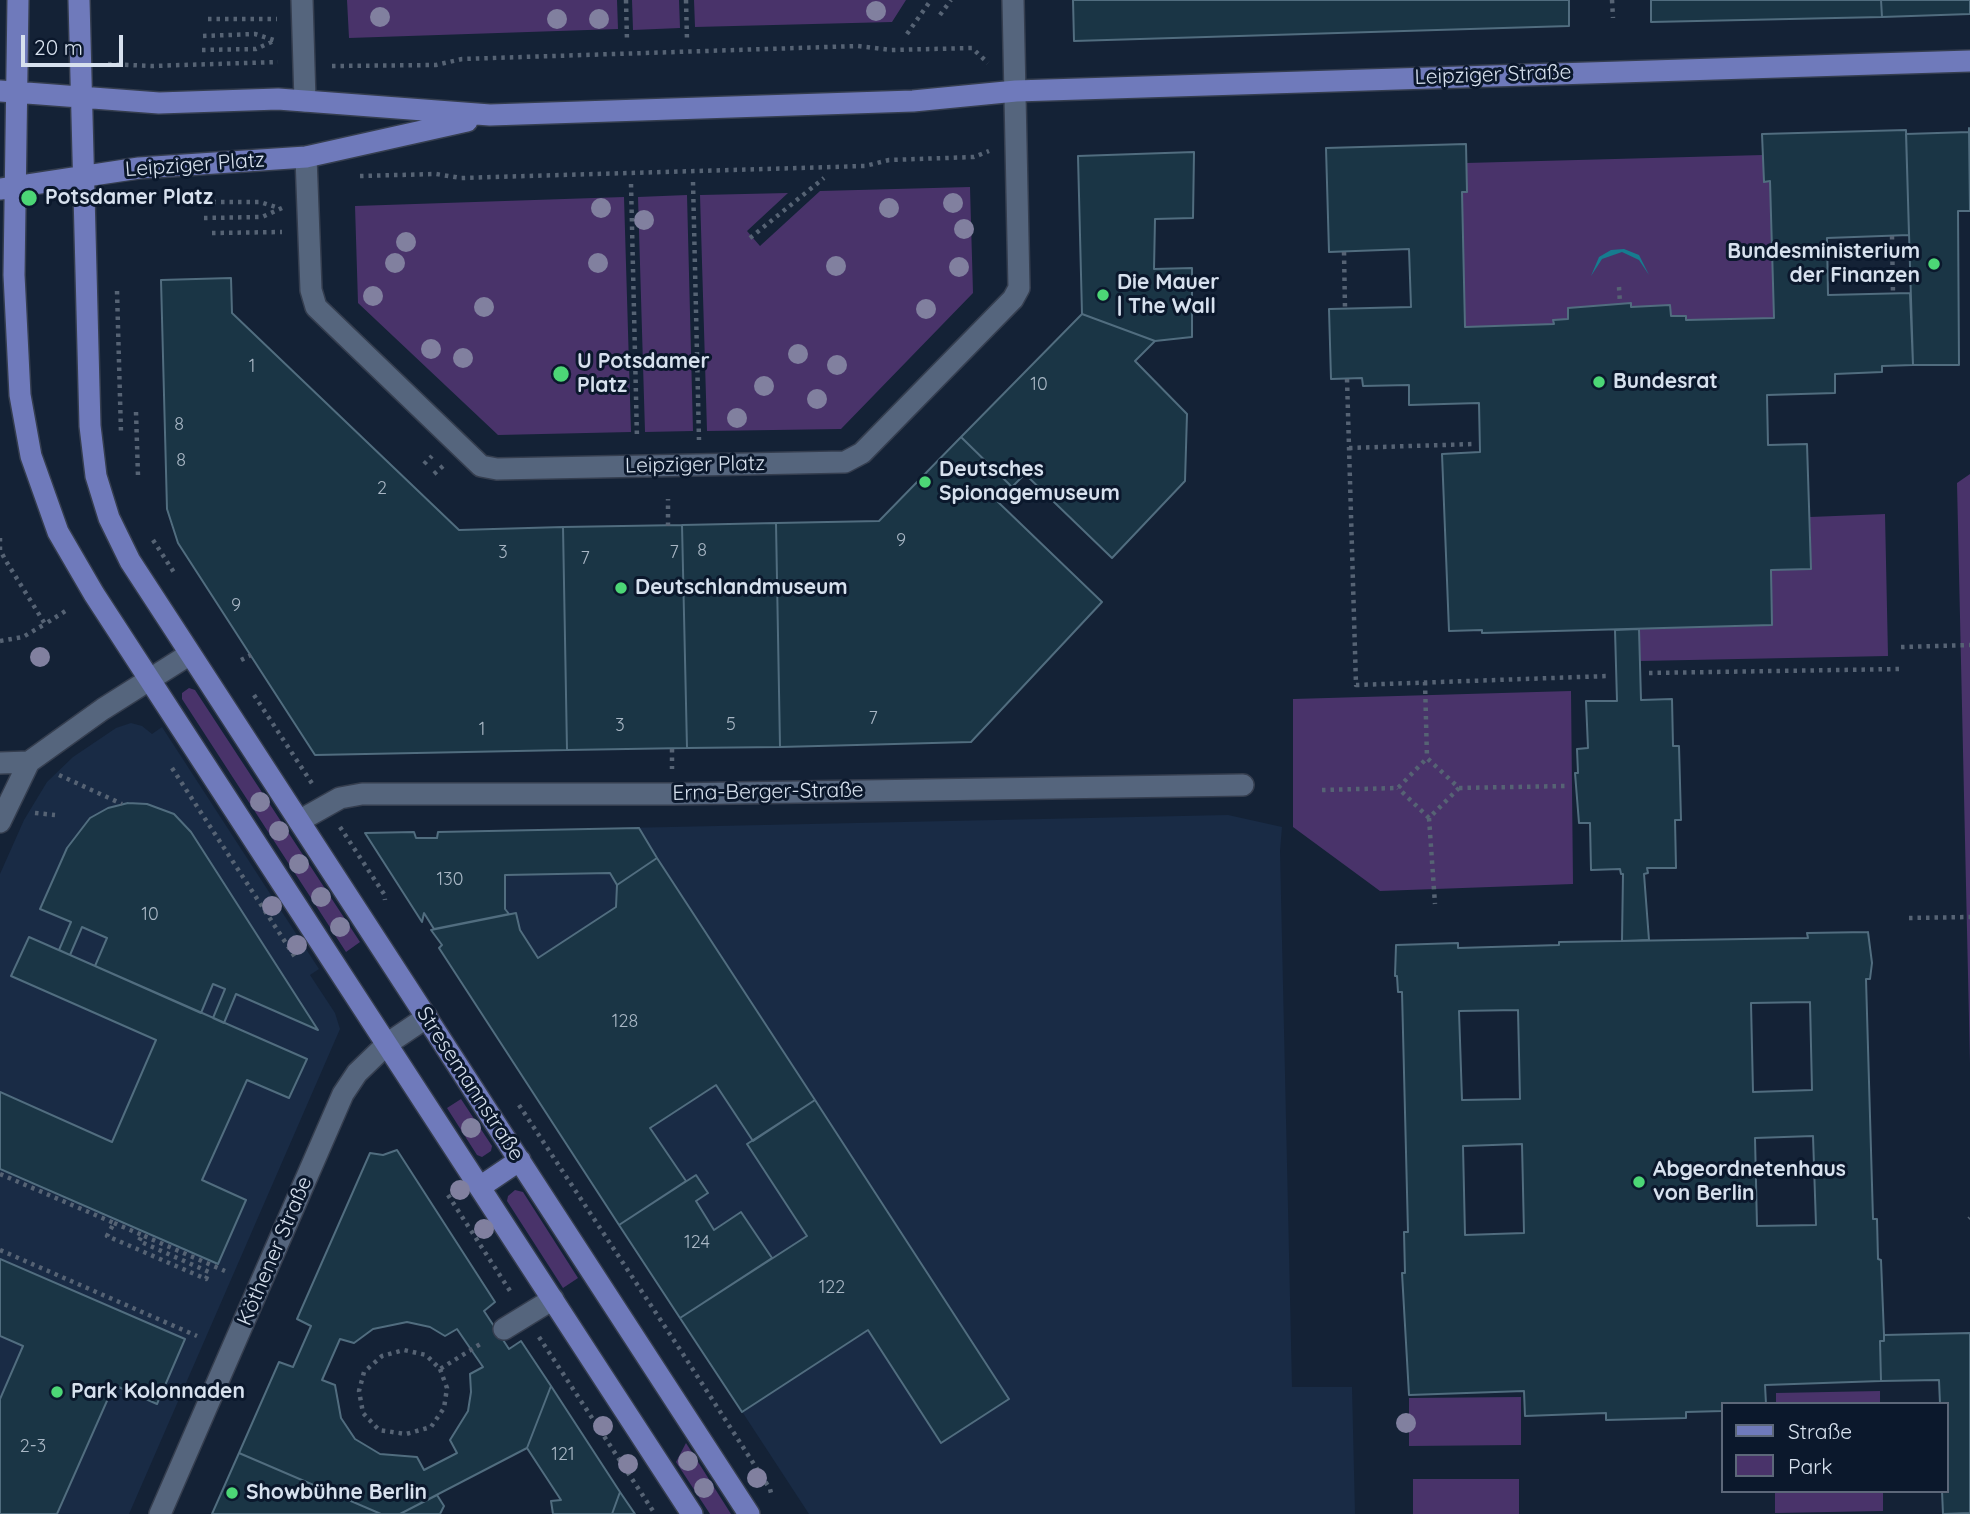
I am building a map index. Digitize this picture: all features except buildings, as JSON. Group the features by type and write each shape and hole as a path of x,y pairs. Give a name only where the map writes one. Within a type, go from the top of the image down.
{"main road":[{"path":"18,0 8,91 8,188 20,395 31,456 58,532 94,594 692,1514"},
{"path":"79,0 90,426 96,476 118,538 190,654"},
{"name":"Leipziger Straße","path":"1016,91 1970,61"},
{"path":"8,91 81,97"},
{"name":"Leipziger Platz","path":"81,97 159,103 305,101 489,116 913,102 1016,91"},
{"name":"Leipziger Platz","path":"83,176 148,167 306,157 489,116"},
{"path":"8,188 83,176"},
{"name":"Stresemannstraße","path":"190,654 749,1514"},
{"path":"480,1186 520,1160"}],"street":[{"path":"302,0 305,101"},
{"name":"Leipziger Platz","path":"306,157 311,290 316,307 481,466 497,469 838,462 862,453 1013,299 1019,288 1013,0"},
{"path":"0,822 29,762 190,654"},
{"path":"0,763 29,762"},
{"name":"Erna-Berger-Straße","path":"299,821 340,798 362,794 673,794 1243,785"},
{"name":"Köthener Straße","path":"160,1514 344,1094 357,1073 387,1044 427,1017"},
{"path":"504,1329 553,1299"}],"path":[{"path":"626,0 627,41"},
{"path":"686,0 687,40"},
{"path":"907,34 931,0"},
{"path":"940,15 951,0"},
{"path":"1612,0 1613,18"},
{"path":"208,19 277,19"},
{"path":"202,50 256,49 274,40 255,34 203,36"},
{"path":"343,68 436,65 462,59 859,46 891,50 972,48"},
{"path":"80,62 151,66 289,61"},
{"path":"346,176 436,174 461,178 865,166 889,160 974,157"},
{"path":"750,238 824,178"},
{"path":"693,182 699,438"},
{"path":"631,184 637,439"},
{"path":"204,202 260,202 280,208 262,217 204,218"},
{"path":"212,233 284,232"},
{"path":"1892,236 1893,294"},
{"path":"1344,251 1345,308"},
{"path":"117,282 122,442"},
{"path":"1619,287 1620,304"},
{"path":"1347,379 1356,685 1608,676"},
{"path":"136,412 138,476"},
{"path":"1349,448 1474,444"},
{"path":"434,474 443,465"},
{"path":"668,499 668,526"},
{"path":"151,536 178,579"},
{"path":"0,538 0,550 45,624"},
{"path":"0,641 23,637 67,610"},
{"path":"1901,647 1970,645"},
{"path":"241,660 251,655"},
{"path":"1649,673 1901,669"},
{"path":"1425,682 1427,758 1459,788"},
{"path":"250,690 311,782"},
{"path":"1322,790 1398,788 1427,758"},
{"path":"77,784 122,804"},
{"path":"1429,818 1459,788 1565,786"},
{"path":"1398,788 1429,818 1435,904"},
{"path":"27,813 55,815"},
{"path":"1909,918 1970,918"},
{"path":"0,1174 225,1271"},
{"path":"114,1223 107,1236 206,1279 209,1272 139,1241 142,1235"},
{"path":"613,1248 709,1395"},
{"path":"0,1250 197,1336"},
{"path":"440,1369 504,1329"},
{"path":"404,1350 426,1355 440,1369 447,1388 444,1408 431,1427 406,1434 379,1430 363,1413 359,1391 364,1373 382,1356 404,1350"}],"shaded area":[{"path":"1624,249 1639,255 1649,275 1639,260 1622,252 1602,259 1591,276 1599,257 1611,250"},
{"path":"131,723 142,726 152,734 162,727 319,969 310,975 335,1013 340,1029 129,1514 0,1514 0,874 24,820 47,782 73,757 116,728"},
{"path":"1228,815 1282,827 1280,851 1292,1387 1352,1387 1355,1514 809,1514 439,948 442,945 425,914 422,922 365,833 414,832 416,838 436,838 438,832"}],"green space":[{"path":"347,0 617,0 618,29 349,38"},
{"path":"632,0 679,0 680,28 633,30"},
{"path":"694,0 906,0 892,22 695,27"},
{"path":"1763,155 1764,181 1770,181 1774,318 1686,320 1685,316 1671,316 1670,305 1631,307 1631,303 1568,308 1568,319 1554,320 1554,324 1465,327 1462,192 1467,191 1466,163"},
{"path":"970,187 973,293 841,429 707,431 700,195 788,193 747,231 760,246 820,191"},
{"path":"687,195 693,431 645,432 638,197"},
{"path":"624,197 631,432 498,435 358,303 355,206"},
{"path":"1970,474 1970,1064 1957,483"},
{"path":"1885,514 1888,656 1640,661 1639,629 1772,625 1771,570 1811,569 1810,517"},
{"path":"189,688 195,690 360,942 346,952 182,699 182,693"},
{"path":"1571,691 1573,884 1380,891 1293,827 1293,699"},
{"path":"461,1099 492,1146 491,1151 482,1157 477,1155 447,1108"},
{"path":"515,1190 523,1192 578,1278 563,1288 507,1201 508,1196"},
{"path":"1880,1391 1880,1402 1776,1402 1776,1393"},
{"path":"1521,1397 1521,1445 1409,1446 1409,1398"},
{"path":"686,1443 731,1514 710,1514 676,1462"},
{"path":"1413,1479 1519,1479 1519,1514 1413,1514"},
{"path":"1775,1493 1883,1493 1883,1511 1775,1513"}],"place":[{"name":"Potsdamer Platz","path":"29,198"},
{"name":"Bundesministerium der Finanzen","path":"1934,264"},
{"name":"Die Mauer | The Wall","path":"1103,295"},
{"name":"U Potsdamer Platz","path":"561,374"},
{"name":"Bundesrat","path":"1599,382"},
{"name":"Deutsches Spionagemuseum","path":"925,482"},
{"name":"Deutschlandmuseum","path":"621,588"},
{"name":"Abgeordnetenhaus von Berlin","path":"1639,1182"},
{"name":"Park Kolonnaden","path":"57,1392"},
{"name":"Showbühne Berlin","path":"232,1493"}]}
